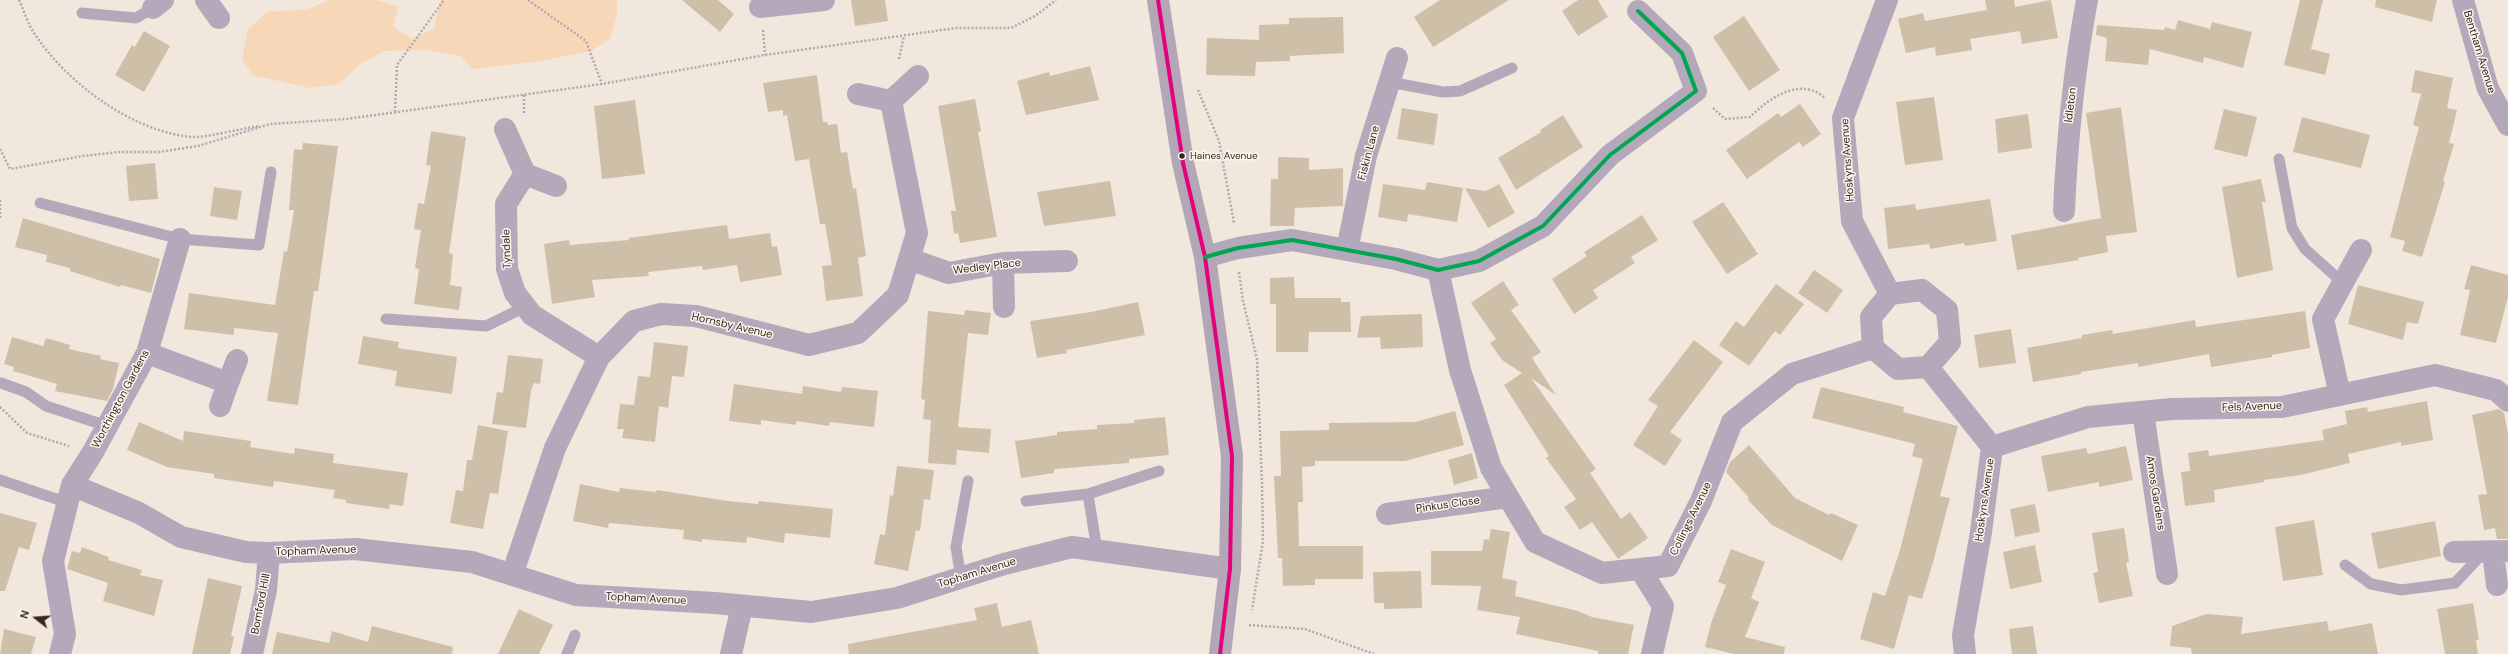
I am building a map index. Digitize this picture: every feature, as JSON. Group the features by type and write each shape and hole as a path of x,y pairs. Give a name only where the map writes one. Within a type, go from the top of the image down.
{"street":[{"path":"206,0 219,18"},
{"path":"760,7 797,1 824,0"},
{"path":"1158,0 1183,163 1205,257 1232,456 1230,569 1220,654"},
{"name":"Hoskyns Avenue","path":"1886,0 1843,118 1852,221 1890,294"},
{"name":"Idleton","path":"2064,211 2068,134 2077,52 2087,0"},
{"name":"Bentham Avenue","path":"2463,0 2488,89 2508,125"},
{"path":"1205,257 1238,248 1292,240 1396,259 1438,270 1479,262 1543,226 1610,155 1696,91 1682,52 1638,11"},
{"name":"Fiskin Lane","path":"1348,250 1366,156 1397,58"},
{"path":"858,94 891,101 918,76"},
{"name":"Hornsby Avenue","path":"512,575 555,448 599,357 634,321 660,314 696,316 809,345 858,333 898,295 917,233 891,101"},
{"path":"505,129 525,174 556,186"},
{"name":"Tyndale","path":"525,174 506,204 507,269 515,293 532,315 599,357"},
{"name":"Worthington Gardens","path":"60,654 65,634 52,561 70,494 147,353 180,239"},
{"path":"2340,395 2323,319 2342,282 2361,250"},
{"name":"Wedley Place","path":"909,259 949,273 1003,263 1066,261"},
{"path":"1003,263 1004,307"},
{"name":"Collings Avenue","path":"1438,270 1460,370 1491,468 1535,542 1602,573 1668,566 1701,501 1732,422 1792,374 1873,348"},
{"path":"1922,290 1947,310 1950,342 1928,367 1898,369 1873,348 1871,317 1890,294 1922,290"},
{"path":"147,353 228,383"},
{"path":"220,406 237,360"},
{"name":"Hoskyns Avenue","path":"1928,367 1992,447 1981,532 1963,635 1964,654"},
{"name":"Fels Avenue","path":"1992,447 2088,417 2143,412 2282,408 2435,375 2496,390 2508,401"},
{"name":"Amos Gardens","path":"2143,412 2167,574"},
{"name":"Topham Avenue","path":"70,494 139,513 181,537 246,552 269,553 355,549 472,562 576,596 742,606 811,612 897,598 961,578 1072,547 1230,569"},
{"name":"Pinkus Close","path":"1387,514 1508,497"},
{"path":"2454,552 2495,552 2497,585"},
{"name":"Bomford Hill","path":"252,654 266,590 269,553"},
{"path":"1640,569 1663,606 1652,654"},
{"path":"731,654 742,606"}],"lane":[{"path":"82,13 136,18 158,4"},
{"path":"1389,82 1443,92 1460,91 1512,68"},
{"path":"2279,159 2292,228 2306,249 2342,282"},
{"path":"40,203 180,239 259,245 271,172"},
{"path":"386,319 486,326 526,307"},
{"path":"2,384 26,392 46,406 107,426"},
{"path":"1026,501 1088,494 1159,471"},
{"path":"0,480 70,494"},
{"path":"961,578 956,547 968,481"},
{"path":"1088,494 1096,550"},
{"path":"2345,565 2372,584 2401,590 2455,583 2495,552"},
{"path":"568,654 575,635"}],"path":[{"path":"19,0 33,32 50,55 77,81 112,109 139,122 191,137 270,124 346,118 602,84 765,55 956,28 1011,28 1035,16 1056,0"},
{"path":"395,112 397,65 444,0"},
{"path":"528,0 586,41 602,84"},
{"path":"1195,84 1219,141 1235,231"},
{"path":"1696,91 1725,119 1750,117 1763,104 1788,91 1811,90 1826,98 1843,118"},
{"path":"0,149 10,169 119,152 159,152 198,146 270,124"},
{"path":"0,200 0,220"},
{"path":"0,407 28,433 93,452"},
{"path":"1249,625 1305,629 1374,654"}],"shaded area":[{"path":"330,0 375,0 398,6 393,26 412,39 434,28 440,0 617,0 617,16 610,39 591,51 535,62 472,69 460,56 428,50 384,51 360,64 339,84 309,88 253,75 242,60 248,29 267,12 307,9"}],"building":[{"path":"682,0 718,0 734,14 720,32"},
{"path":"851,0 885,0 888,21 855,26"},
{"path":"1440,0 1509,0 1433,47 1414,17"},
{"path":"1578,0 1598,0 1608,17 1578,36 1562,11"},
{"path":"1985,0 2014,0 2015,7 2051,0 2058,38 2022,44 2020,31 1970,39 1972,50 1936,56 1935,47 1906,53 1898,19 1923,13 1925,21 1987,10"},
{"path":"2300,0 2323,0 2311,49 2330,54 2325,75 2284,65"},
{"path":"2376,0 2437,0 2432,22 2375,7"},
{"path":"1744,16 1780,70 1749,91 1713,37"},
{"path":"1343,17 1344,53 1290,56 1290,61 1256,62 1255,76 1206,75 1207,38 1259,40 1259,25 1289,24 1289,18"},
{"path":"2178,20 2210,29 2212,22 2252,32 2243,68 2204,57 2203,63 2150,49 2148,65 2105,61 2107,38 2096,35 2097,25 2164,30 2165,27 2175,30"},
{"path":"144,31 170,46 144,92 115,75 132,45 135,47"},
{"path":"1090,66 1099,100 1026,115 1017,81 1049,72 1050,76"},
{"path":"2415,70 2453,78 2447,108 2457,110 2449,143 2454,144 2443,181 2445,182 2422,257 2402,251 2405,241 2390,237 2419,127 2413,125 2421,94 2411,92"},
{"path":"817,75 823,122 827,122 828,125 837,124 841,153 847,152 853,189 856,188 866,256 858,258 863,296 826,301 822,266 832,265 825,224 820,224 809,159 795,161 787,115 783,116 783,110 768,112 763,83"},
{"path":"1934,97 1943,160 1905,165 1896,102"},
{"path":"975,99 981,131 978,132 997,237 960,243 958,233 954,234 951,211 956,211 938,106"},
{"path":"635,100 645,174 602,179 594,106"},
{"path":"1800,104 1821,134 1803,147 1799,142 1747,179 1726,150 1778,113 1781,117"},
{"path":"2121,107 2137,232 2106,236 2108,252 2078,258 2079,260 2017,270 2011,235 2101,218 2086,113"},
{"path":"1402,108 1438,114 1434,145 1397,139"},
{"path":"2224,109 2257,117 2247,157 2214,149"},
{"path":"2028,114 2032,148 1998,153 1995,119"},
{"path":"1563,115 1583,147 1516,190 1498,158 1541,132 1540,130"},
{"path":"2302,117 2370,135 2361,168 2293,152"},
{"path":"431,131 466,137 449,253 453,254 450,285 462,287 459,310 414,304 419,269 415,268 421,230 414,229 418,203 424,204 431,166 426,165"},
{"path":"303,143 338,146 318,291 314,291 298,405 267,401 278,333 234,328 234,335 184,329 189,293 275,305 284,251 287,252 294,210 289,210 294,149 302,150"},
{"path":"1278,157 1309,158 1309,170 1343,168 1343,206 1295,208 1294,226 1270,226 1271,179 1278,179"},
{"path":"155,163 158,199 129,201 126,166"},
{"path":"2261,179 2266,202 2262,202 2273,270 2237,278 2222,187"},
{"path":"1110,181 1116,216 1044,226 1037,192"},
{"path":"1427,182 1463,188 1457,222 1408,214 1407,222 1378,217 1383,184 1425,190"},
{"path":"1499,184 1515,213 1488,228 1465,188 1486,191"},
{"path":"214,187 242,191 237,220 210,216"},
{"path":"1990,199 1997,241 1965,246 1964,243 1930,249 1929,244 1888,249 1884,208 1915,204 1916,210"},
{"path":"1723,202 1758,254 1727,274 1692,222"},
{"path":"1642,215 1658,240 1631,257 1635,263 1593,290 1598,298 1574,314 1552,279 1587,256 1584,252"},
{"path":"23,218 160,259 151,293 121,285 120,287 70,271 70,268 46,262 47,255 15,247"},
{"path":"727,225 729,239 770,233 772,247 777,246 782,275 740,282 737,265 703,270 702,266 648,272 649,276 592,280 595,297 552,304 544,244 569,240 570,245 629,240 628,238"},
{"path":"2471,265 2508,275 2508,297 2496,343 2460,335 2470,290 2464,289"},
{"path":"1814,270 1843,290 1827,313 1798,293"},
{"path":"1294,277 1295,298 1341,298 1341,302 1350,302 1351,332 1309,332 1308,352 1276,352 1276,304 1270,304 1270,278"},
{"path":"1503,281 1519,305 1511,310 1541,352 1532,358 1556,395 1531,378 1596,469 1590,473 1621,519 1630,512 1648,538 1618,559 1592,522 1580,530 1564,507 1576,499 1546,458 1549,456 1504,385 1522,373 1502,360 1490,343 1496,339 1471,303"},
{"path":"1776,284 1804,304 1780,335 1775,331 1749,366 1719,345 1736,321 1744,327"},
{"path":"2358,285 2424,302 2418,324 2407,322 2403,340 2348,324"},
{"path":"1138,302 1145,335 1066,350 1067,353 1037,358 1030,321 1091,312"},
{"path":"965,310 991,313 988,335 968,333 958,427 991,429 989,453 957,450 956,465 928,463 931,420 923,419 925,400 921,399 928,311 964,315"},
{"path":"2305,311 2310,348 2272,355 2272,357 2211,367 2209,354 2138,367 2138,363 2081,372 2081,374 2033,382 2027,348 2082,338 2082,335 2112,330 2113,334 2195,320 2196,327"},
{"path":"1422,314 1423,347 1381,349 1380,337 1357,338 1361,316"},
{"path":"2011,329 2016,363 1979,368 1974,335"},
{"path":"363,336 399,342 398,348 457,357 452,394 395,386 397,371 358,364"},
{"path":"12,337 43,346 46,338 70,345 69,349 101,356 100,359 119,363 113,389 107,401 55,391 57,384 13,371 14,367 4,364"},
{"path":"1694,340 1723,362 1670,432 1682,440 1665,466 1633,445 1658,406 1648,400"},
{"path":"654,342 688,346 684,377 672,376 668,408 659,406 655,442 622,438 624,429 617,429 620,404 634,405 638,376 650,377"},
{"path":"508,355 543,359 540,384 534,383 531,391 526,428 492,424 497,392 503,393"},
{"path":"734,384 802,394 803,386 841,392 842,387 878,391 874,427 830,422 829,426 796,421 796,425 761,420 761,425 729,421"},
{"path":"1821,387 1904,407 1903,412 1958,426 1940,496 1950,498 1932,566 1922,599 1909,595 1894,649 1860,639 1873,592 1885,596 1900,550 1923,459 1912,456 1915,444 1812,418"},
{"path":"2427,401 2433,440 2401,446 2401,442 2348,454 2350,463 2301,475 2264,480 2264,482 2214,490 2215,502 2185,506 2181,472 2190,471 2188,453 2208,450 2209,456 2324,440 2322,430 2347,424 2345,411 2367,407 2368,412"},
{"path":"2499,409 2504,413 2508,434 2508,539 2497,539 2495,528 2484,530 2478,495 2487,494 2472,415"},
{"path":"1455,411 1464,445 1405,461 1315,461 1315,466 1302,467 1303,502 1298,502 1299,546 1363,546 1363,579 1315,579 1315,585 1283,586 1282,558 1278,558 1274,476 1281,476 1280,431 1329,430 1329,423 1415,422"},
{"path":"1165,417 1169,455 1129,459 1129,463 1054,469 1054,473 1021,478 1015,441 1057,435 1057,432 1097,429 1097,425 1134,423 1134,420"},
{"path":"139,422 183,441 184,431 251,441 250,447 294,454 295,448 334,454 333,463 408,473 403,506 390,504 389,509 346,503 346,500 333,498 335,490 274,481 273,487 214,478 214,474 167,467 127,450"},
{"path":"478,425 508,431 498,494 490,493 483,529 450,523 456,490 463,491 467,460 472,460"},
{"path":"1749,445 1795,498 1829,515 1831,513 1858,525 1842,561 1772,525 1747,499 1749,498 1726,472 1730,462"},
{"path":"2126,446 2133,480 2099,487 2099,482 2048,492 2041,456 2086,448 2088,454"},
{"path":"1472,453 1478,478 1454,485 1448,460"},
{"path":"897,466 934,470 930,500 924,499 920,531 916,530 908,571 874,564 880,534 885,535 890,495 893,496"},
{"path":"580,484 619,492 620,488 656,492 657,490 728,501 758,504 759,501 833,509 830,538 785,533 784,543 747,537 746,543 702,539 702,542 683,539 684,530 609,523 608,528 573,521"},
{"path":"2035,504 2040,532 2015,537 2010,509"},
{"path":"0,513 37,523 29,550 19,547 5,591 0,591"},
{"path":"2314,520 2323,575 2283,581 2275,527"},
{"path":"2435,521 2441,556 2378,569 2371,533"},
{"path":"2124,528 2129,562 2126,563 2133,596 2099,603 2093,573 2098,572 2092,533"},
{"path":"1491,529 1510,532 1502,578 1517,581 1515,596 1578,611 1592,617 1634,625 1628,654 1598,654 1598,651 1516,634 1520,617 1477,610 1481,586 1431,585 1431,551 1482,551 1484,539 1489,540"},
{"path":"2035,545 2042,582 2010,589 2003,552"},
{"path":"82,547 109,557 108,560 142,570 140,575 163,580 154,616 103,601 108,583 67,569 72,551 80,553"},
{"path":"1731,549 1765,562 1751,598 1759,602 1745,637 1785,647 1784,654 1734,654 1705,647 1711,623 1726,585 1718,582"},
{"path":"1421,571 1422,608 1384,609 1384,603 1374,603 1373,572"},
{"path":"208,578 242,586 231,636 234,637 230,654 192,654"},
{"path":"997,603 1002,627 1031,620 1039,654 849,654 848,644 977,620 974,608"},
{"path":"2473,603 2479,640 2476,640 2478,654 2445,654 2437,609"},
{"path":"519,609 553,625 539,654 498,654"},
{"path":"2206,614 2243,617 2241,634 2327,621 2329,631 2372,623 2378,654 2192,654 2191,648 2170,646 2172,626"},
{"path":"372,626 453,647 452,654 272,654 277,632 329,643 332,631 368,642"},
{"path":"2033,626 2037,654 2012,654 2009,629"},
{"path":"4,629 36,637 31,654 0,654"}],"transit line":[{"path":"1158,0 1183,163 1205,257 1232,456 1230,569 1220,654"},
{"path":"1205,257 1238,248 1292,240 1396,259 1438,270 1479,261 1543,226 1610,155 1696,91 1682,53 1638,11"}],"place":[{"name":"Haines Avenue","path":"1182,156"}]}
